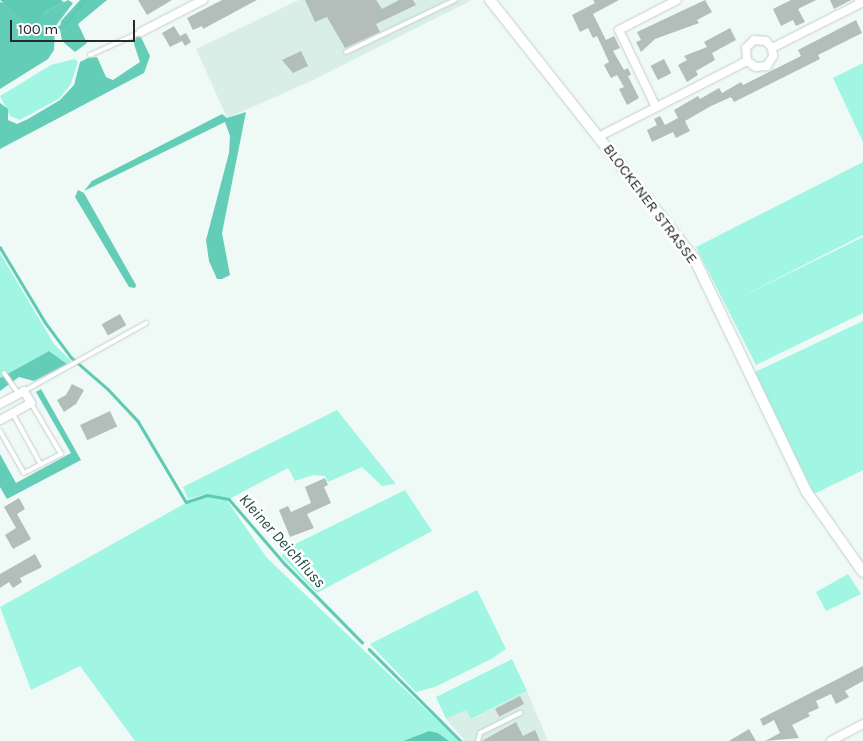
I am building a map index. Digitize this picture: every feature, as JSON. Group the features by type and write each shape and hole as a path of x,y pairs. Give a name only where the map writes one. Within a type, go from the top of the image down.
{"street":[{"path":"141,32 203,0"},
{"name":"BLOCKENER STRASSE","path":"490,0 694,258 806,491 863,580"},
{"path":"656,107 619,30 677,0"},
{"path":"772,48 861,2"},
{"path":"754,40 766,41 772,48 773,56 767,66 756,67 747,61 746,48 754,40"},
{"path":"598,137 747,61"},
{"path":"0,404 21,392 31,403 0,420"},
{"name":"BLOCKENER STRASSE","path":"834,535 863,572"},
{"path":"831,741 863,724"}],"lane":[{"path":"346,52 455,0"},
{"path":"90,55 141,32"},
{"path":"4,374 21,392 72,366 146,323"},
{"path":"0,431 24,473 61,454 31,403"},
{"path":"12,414 41,465"},
{"path":"478,741 480,733 520,713"}],"shaded area":[{"path":"0,0 61,0 64,2 43,13 34,28"},
{"path":"68,0 73,3 55,27 54,50 48,59 0,89 0,2 43,13"},
{"path":"80,0 107,0 78,24 87,43 75,52 62,41 60,29 61,21"},
{"path":"299,0 472,0 309,82 227,118 196,49"},
{"path":"136,37 141,37 150,56 144,73 0,149 0,103 8,109 8,120 17,124 28,119 60,100 74,85 80,62 88,58 97,57 106,77 113,80 140,62 134,44"},
{"path":"74,59 78,61 71,84 60,98 20,120 10,116 0,96 51,65"},
{"path":"863,63 863,142 833,78"},
{"path":"246,112 222,233 230,275 222,279 217,279 209,261 206,240 229,153 230,136 225,122 84,191 92,181 222,114 227,118"},
{"path":"863,162 863,235 737,299 863,237 863,313 756,365 696,247"},
{"path":"78,190 84,193 136,285 135,288 129,287 75,197"},
{"path":"0,253 54,344 71,361 67,364 49,351 0,378"},
{"path":"863,321 863,470 814,494 755,372"},
{"path":"49,351 67,364 34,381 19,377 0,391 0,378"},
{"path":"41,389 81,460 7,499 0,487 0,454 16,483 71,453 36,392"},
{"path":"337,410 396,484 382,486 362,467 328,482 325,476 313,475 295,481 288,468 229,499 207,494 188,499 183,487"},
{"path":"405,490 432,531 317,593 282,557 283,550"},
{"path":"207,496 226,499 267,558 459,741 449,741 438,733 429,731 403,741 135,741 80,666 31,690 0,607 184,504"},
{"path":"848,574 861,594 826,611 816,592"},
{"path":"477,590 506,649 493,658 435,687 416,692 370,644"},
{"path":"512,659 527,691 471,719 466,710 446,719 436,697"},
{"path":"527,691 548,741 465,741 446,719 466,710 472,719"},
{"path":"429,731 438,733 449,741 403,741"}],"building":[{"path":"138,0 172,0 147,15"},
{"path":"222,0 257,0 203,29 202,26 193,30 187,18"},
{"path":"305,0 376,0 382,9 399,0 413,0 416,5 376,24 380,32 345,48 327,17 315,22"},
{"path":"593,0 619,0 593,14 606,40 614,36 620,48 613,51 624,70 628,68 631,75 628,76 639,98 627,105 619,89 624,87 617,75 611,78 604,65 609,62 597,36 593,38 588,28 580,32 572,15 595,3"},
{"path":"705,0 712,12 697,20 699,23 655,39 641,52 636,42 641,40 637,32"},
{"path":"791,0 816,0 798,9 805,22 796,26 793,20 781,26 773,9"},
{"path":"830,0 851,0 834,9"},
{"path":"856,20 862,33 818,55 820,59 734,102 731,97 711,106 685,121 690,131 676,138 673,132 652,142 647,130 657,125 654,119 660,116 665,125 678,118 674,110 698,96 700,99 719,88 722,93 741,82 743,85 801,56 798,50"},
{"path":"174,26 180,36 186,33 191,42 185,46 182,41 170,47 162,33"},
{"path":"730,28 736,40 712,53 715,60 696,71 698,75 687,82 678,65 687,60 684,56 707,47 704,42"},
{"path":"301,51 308,66 293,73 282,60"},
{"path":"664,59 671,73 658,80 651,66"},
{"path":"120,314 126,325 108,336 102,324"},
{"path":"72,384 84,390 76,404 64,412 57,400 66,395"},
{"path":"110,411 117,426 87,440 80,425"},
{"path":"325,478 328,485 324,487 331,503 307,514 314,528 290,537 279,510 288,506 291,512 311,503 305,487"},
{"path":"19,498 25,509 17,514 31,539 13,549 5,535 16,528 4,507"},
{"path":"35,554 42,567 20,578 22,582 13,588 9,582 0,588 0,574"},
{"path":"863,666 863,681 845,691 849,697 836,704 831,694 816,701 819,708 808,713 810,716 792,725 799,738 765,741 780,733 774,720 763,726 760,719"},
{"path":"520,696 524,704 499,717 495,709"},
{"path":"516,722 523,736 535,730 540,741 482,741"},
{"path":"749,729 756,741 729,741"}],"waterway":[{"path":"46,33 65,24 85,0"},
{"name":"Kleiner Deichfluss","path":"0,247 45,322 71,357 108,389 138,421 186,502 207,495 229,499 285,564 362,642"},
{"name":"Kleiner Deichfluss","path":"369,649 461,741"}]}
